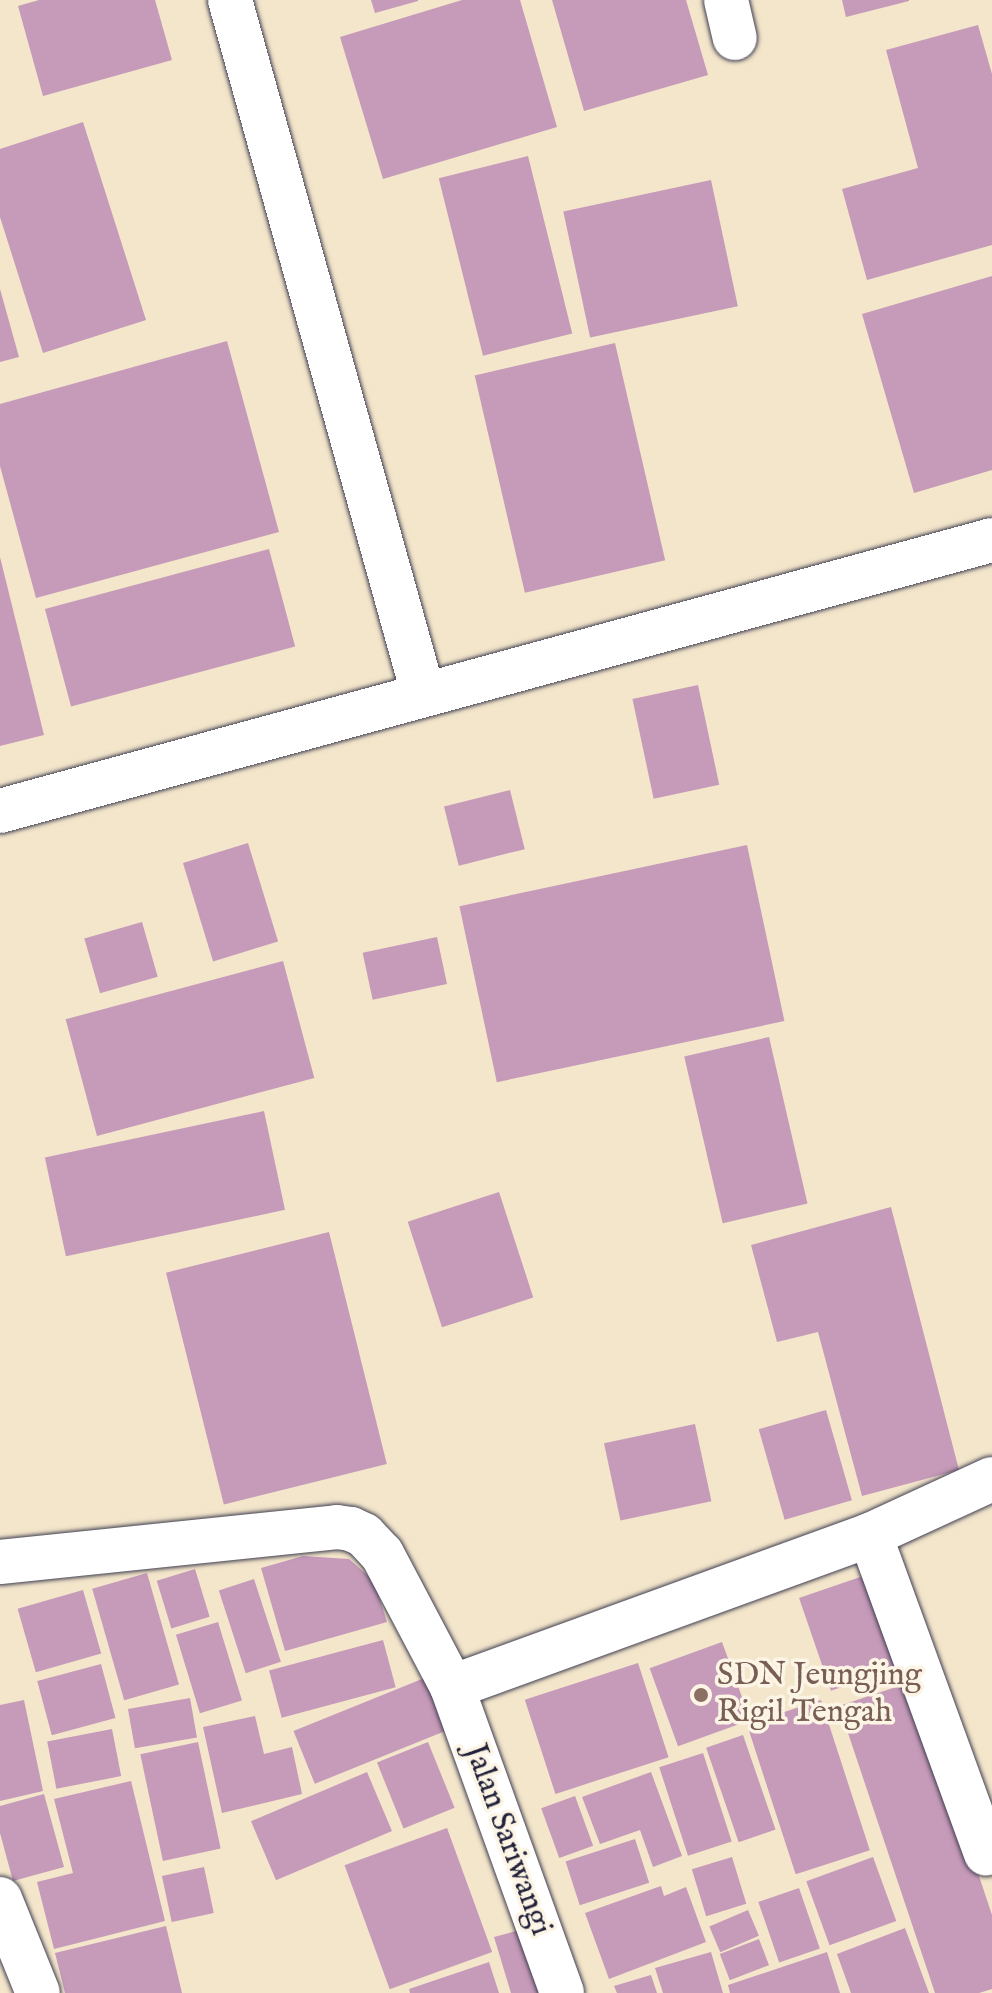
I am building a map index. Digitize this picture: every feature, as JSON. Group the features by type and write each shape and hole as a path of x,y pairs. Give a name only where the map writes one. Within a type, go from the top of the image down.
{"street":[{"path":"230,0 423,693"},
{"path":"0,811 992,540"},
{"path":"452,1687 870,1535 992,1479"},
{"name":"Jalan Sariwangi","path":"0,1562 321,1529 351,1529 364,1535 382,1554 452,1687 562,1993"},
{"path":"870,1535 986,1854"},
{"path":"0,1899 38,1993"}],"building":[{"path":"39,0 155,0 172,60 43,96 18,6"},
{"path":"371,0 418,0 418,1 375,13"},
{"path":"462,0 520,0 557,127 383,179 340,37"},
{"path":"552,0 686,0 708,75 584,111"},
{"path":"842,0 909,0 909,1 846,17"},
{"path":"978,25 992,74 992,245 867,280 842,189 918,168 886,50"},
{"path":"83,122 146,320 43,353 0,217 0,149"},
{"path":"528,156 572,334 483,356 439,178"},
{"path":"711,180 738,306 590,338 563,211"},
{"path":"992,276 992,470 914,493 862,314"},
{"path":"0,289 19,357 0,362"},
{"path":"227,341 279,532 36,598 0,466 0,404"},
{"path":"615,343 665,560 525,593 475,375"},
{"path":"269,549 295,647 71,707 45,609"},
{"path":"0,557 44,735 0,746"},
{"path":"698,685 719,785 654,799 632,699"},
{"path":"510,790 525,849 459,866 444,806"},
{"path":"248,843 278,941 213,961 183,863"},
{"path":"747,845 784,1021 497,1082 459,906"},
{"path":"142,922 158,977 100,993 84,939"},
{"path":"437,937 447,984 373,1000 363,953"},
{"path":"283,961 314,1078 97,1136 66,1019"},
{"path":"769,1037 807,1204 723,1223 684,1057"},
{"path":"264,1111 285,1210 66,1256 45,1158"},
{"path":"499,1192 533,1298 442,1327 408,1222"},
{"path":"891,1207 959,1470 862,1496 818,1332 777,1342 751,1245"},
{"path":"329,1232 387,1464 224,1505 166,1273"},
{"path":"826,1410 852,1500 785,1520 759,1429"},
{"path":"695,1424 711,1501 620,1521 604,1443"},
{"path":"303,1556 349,1559 374,1581 387,1622 285,1651 261,1568"},
{"path":"195,1569 210,1617 171,1629 157,1581"},
{"path":"147,1573 179,1685 124,1700 92,1589"},
{"path":"869,1574 901,1667 831,1691 799,1598"},
{"path":"254,1579 281,1662 246,1673 219,1590"},
{"path":"83,1590 101,1653 36,1672 18,1609"},
{"path":"218,1622 242,1700 200,1713 176,1635"},
{"path":"383,1640 396,1687 282,1718 269,1671"},
{"name":"SDN Jeungjing Rigil Tengah","path":"722,1642 750,1720 678,1746 650,1668"},
{"path":"638,1663 669,1757 555,1794 525,1700"},
{"path":"101,1664 115,1718 52,1735 37,1681"},
{"path":"427,1677 448,1730 315,1784 293,1731"},
{"path":"914,1681 992,1915 992,1989 979,1993 935,1993 839,1706"},
{"path":"190,1698 197,1737 135,1748 128,1709"},
{"path":"24,1700 43,1791 0,1801 0,1705"},
{"path":"821,1700 870,1850 796,1874 747,1724"},
{"path":"255,1716 264,1754 292,1747 302,1794 222,1813 203,1727"},
{"path":"112,1729 121,1776 56,1789 47,1742"},
{"path":"743,1735 776,1830 739,1842 706,1748"},
{"path":"198,1742 221,1849 163,1861 140,1754"},
{"path":"428,1742 455,1808 404,1828 377,1763"},
{"path":"703,1753 732,1841 688,1856 659,1767"},
{"path":"367,1772 392,1831 276,1880 251,1821"},
{"path":"651,1772 682,1856 653,1867 640,1830 600,1844 582,1797"},
{"path":"131,1781 165,1921 54,1949 37,1882 73,1873 54,1799"},
{"path":"44,1794 64,1867 13,1881 0,1833 0,1806"},
{"path":"575,1796 593,1846 559,1858 541,1808"},
{"path":"447,1828 492,1952 390,1989 345,1865"},
{"path":"635,1839 649,1883 580,1905 566,1862"},
{"path":"732,1857 746,1904 706,1916 692,1869"},
{"path":"873,1857 896,1921 830,1945 806,1881"},
{"path":"204,1867 214,1913 172,1922 162,1876"},
{"path":"661,1886 664,1896 686,1887 706,1942 609,1979 585,1913"},
{"path":"799,1888 820,1949 779,1963 758,1902"},
{"path":"748,1910 759,1936 720,1952 709,1926"},
{"path":"166,1926 182,1993 65,1993 55,1953"},
{"path":"527,1928 546,1993 511,1993 494,1937"},
{"path":"905,1928 929,1993 851,1993 837,1954"},
{"path":"759,1939 769,1965 730,1980 720,1954"},
{"path":"711,1952 723,1993 663,1993 655,1968"},
{"path":"827,1952 840,1993 730,1993 728,1985"},
{"path":"489,1962 499,1993 410,1993 409,1989"},
{"path":"651,1975 657,1993 617,1993 614,1986"}],"place":[{"name":"SDN Jeungjing Rigil Tengah","path":"701,1695"}]}
